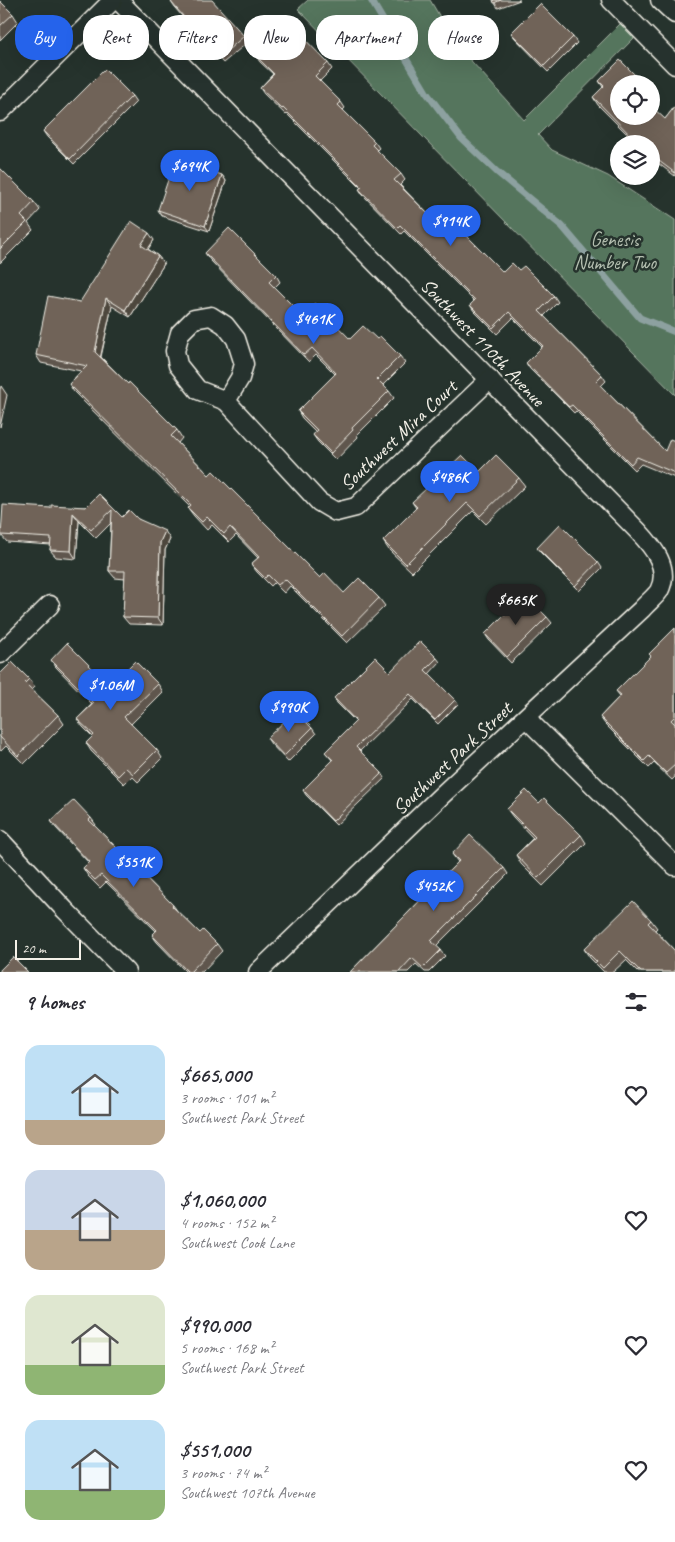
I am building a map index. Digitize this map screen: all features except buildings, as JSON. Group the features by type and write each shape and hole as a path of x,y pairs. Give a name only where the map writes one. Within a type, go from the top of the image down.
{"street":[{"path":"0,112 113,0"},
{"name":"Southwest 110th Avenue","path":"118,0 638,531 660,558 662,570"},
{"path":"611,0 675,65"},
{"path":"660,0 675,14"},
{"name":"Southwest Mira Court","path":"226,401 240,378 244,364 236,340 225,325 211,316 194,319 180,334 175,351 178,365 198,390 226,401 319,502 336,512 356,507 490,379"},
{"name":"Southwest Park Street","path":"258,972 442,795 658,592 662,582 662,570"},
{"path":"0,654 50,605"},
{"path":"526,718 675,866"},
{"path":"0,840 126,972"}],"green space":[{"name":"Genesis Number Two","path":"308,0 430,0 439,15 428,15 428,60 470,60 524,120 623,21 636,36 538,135 552,150 608,176 610,177 610,185 622,185 675,220 675,395 348,60 418,60 418,15 316,15 316,27 306,15 298,9"}],"waterway":[{"path":"371,0 426,92 461,138 497,172 562,226 640,318 675,332"}]}
